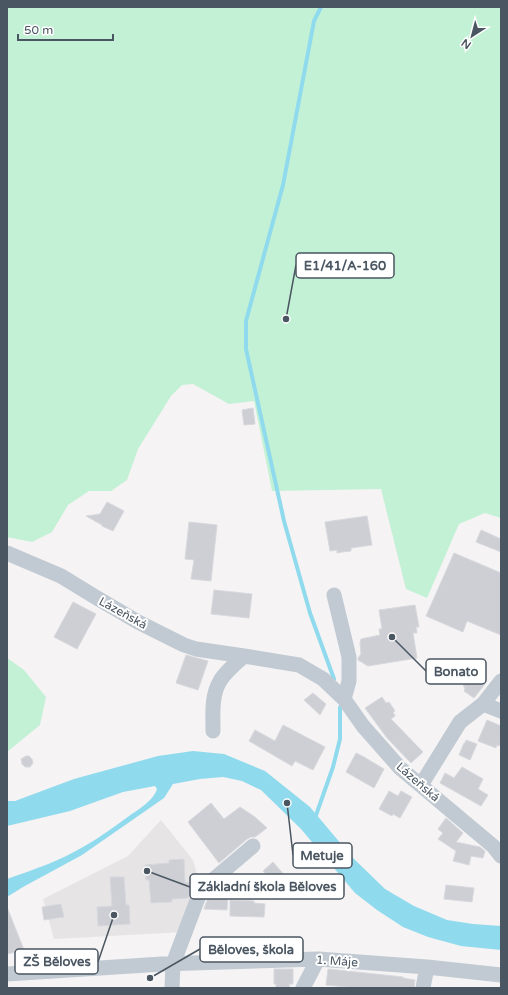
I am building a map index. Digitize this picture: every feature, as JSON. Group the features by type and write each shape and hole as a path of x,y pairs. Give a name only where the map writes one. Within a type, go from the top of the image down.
{"street":[{"name":"Lázeňská","path":"7,554 61,576 172,640 196,649 300,665 323,679 344,699 363,726 400,768 493,846 501,856"},
{"path":"334,595 348,657 349,680 344,699"},
{"path":"213,731 213,706 215,691 220,681 244,656"},
{"path":"421,785 460,722 483,704 501,681"},
{"path":"483,704 501,711"},
{"path":"172,988 173,964 201,890 253,846"},
{"path":"303,988 318,959"},
{"name":"1. Máje","path":"7,974 173,964 318,959 427,967 501,975"},
{"path":"423,988 427,967"}],"shaded area":[{"path":"161,820 193,860 199,881 186,910 183,932 54,939 43,899 128,856"}],"green space":[{"path":"7,7 501,7 501,518 485,513 459,524 427,598 406,589 381,489 272,491 254,401 229,404 193,384 182,385 171,396 138,449 127,480 111,491 89,491 68,505 52,532 32,542 7,537"},
{"path":"7,658 24,670 46,697 40,725 7,752"}],"water":[{"path":"193,751 224,754 265,771 310,807 352,857 385,889 414,906 447,920 501,926 501,950 461,946 428,937 403,927 355,893 301,829 261,790 242,781 223,777 200,779 173,784 164,798 82,855 7,897 7,879 55,861 89,844 145,804 153,797 157,789 155,786 123,792 70,811 7,826 7,801 15,801 74,779 158,756"}],"building":[{"path":"253,408 255,424 244,425 242,410"},
{"path":"107,502 124,511 113,531 86,516 100,514"},
{"path":"367,516 372,545 351,548 351,551 337,553 337,550 330,551 325,522"},
{"path":"189,522 217,525 211,581 191,579 194,560 185,559"},
{"path":"481,530 501,539 501,552 476,542"},
{"path":"454,553 501,573 501,635 467,621 463,632 426,616"},
{"path":"214,590 252,594 249,618 211,614"},
{"path":"73,602 96,614 77,649 54,637"},
{"path":"415,605 419,627 416,627 417,633 413,633 417,658 368,666 358,660 361,654 361,639 380,635 379,629 382,629 379,610"},
{"path":"186,655 208,661 198,690 176,683"},
{"path":"464,668 485,684 474,698 464,691"},
{"path":"313,693 326,704 320,715 304,700"},
{"path":"382,697 386,703 389,702 395,711 393,712 395,716 391,719 423,752 411,763 387,738 365,708"},
{"path":"487,720 501,726 501,740 499,746 497,745 496,748 478,741"},
{"path":"283,725 325,747 313,770 295,761 292,766 249,741 255,730 275,741"},
{"path":"466,740 477,744 470,760 459,755"},
{"path":"356,753 384,769 374,788 346,772"},
{"path":"29,756 33,763 30,767 25,767 22,764 21,759"},
{"path":"462,767 483,779 478,789 488,795 481,806 440,783 445,773 454,778"},
{"path":"389,791 398,796 401,791 412,797 400,818 393,814 392,816 379,809"},
{"path":"211,803 224,819 240,807 255,817 267,828 255,837 247,839 219,863 188,822"},
{"path":"446,818 463,833 456,842 480,847 485,851 483,858 471,856 469,865 453,861 456,851 438,839 443,833 438,829"},
{"path":"184,859 185,883 189,882 188,898 172,899 172,902 151,903 149,880 146,880 145,865 169,863 169,860"},
{"path":"273,862 292,884 283,892 263,871"},
{"path":"110,877 124,877 126,905 129,905 130,924 98,926 97,907 112,906"},
{"path":"225,881 224,895 228,895 227,910 204,909 209,895"},
{"path":"446,885 474,888 472,902 444,899"},
{"path":"230,900 254,901 254,903 265,904 264,917 230,916"},
{"path":"61,904 64,917 44,920 42,907"},
{"path":"7,907 24,950 7,954"},
{"path":"274,969 293,969 293,984 289,984 290,988 276,988 276,984 274,984"},
{"path":"328,969 403,977 415,980 414,988 356,988 326,985"}],"waterway":[{"path":"321,7 314,21 283,185 246,321 246,349 284,521 310,613 334,679"},
{"path":"315,818 333,767 340,739 340,707"}],"place":[{"name":"E1/41/A-160","path":"286,319"},
{"name":"Bonato","path":"392,637"},
{"name":"Metuje","path":"287,803"},
{"name":"Základní škola Běloves","path":"147,871"},
{"name":"ZŠ Běloves","path":"114,915"},
{"name":"Běloves, škola","path":"150,978"}]}
